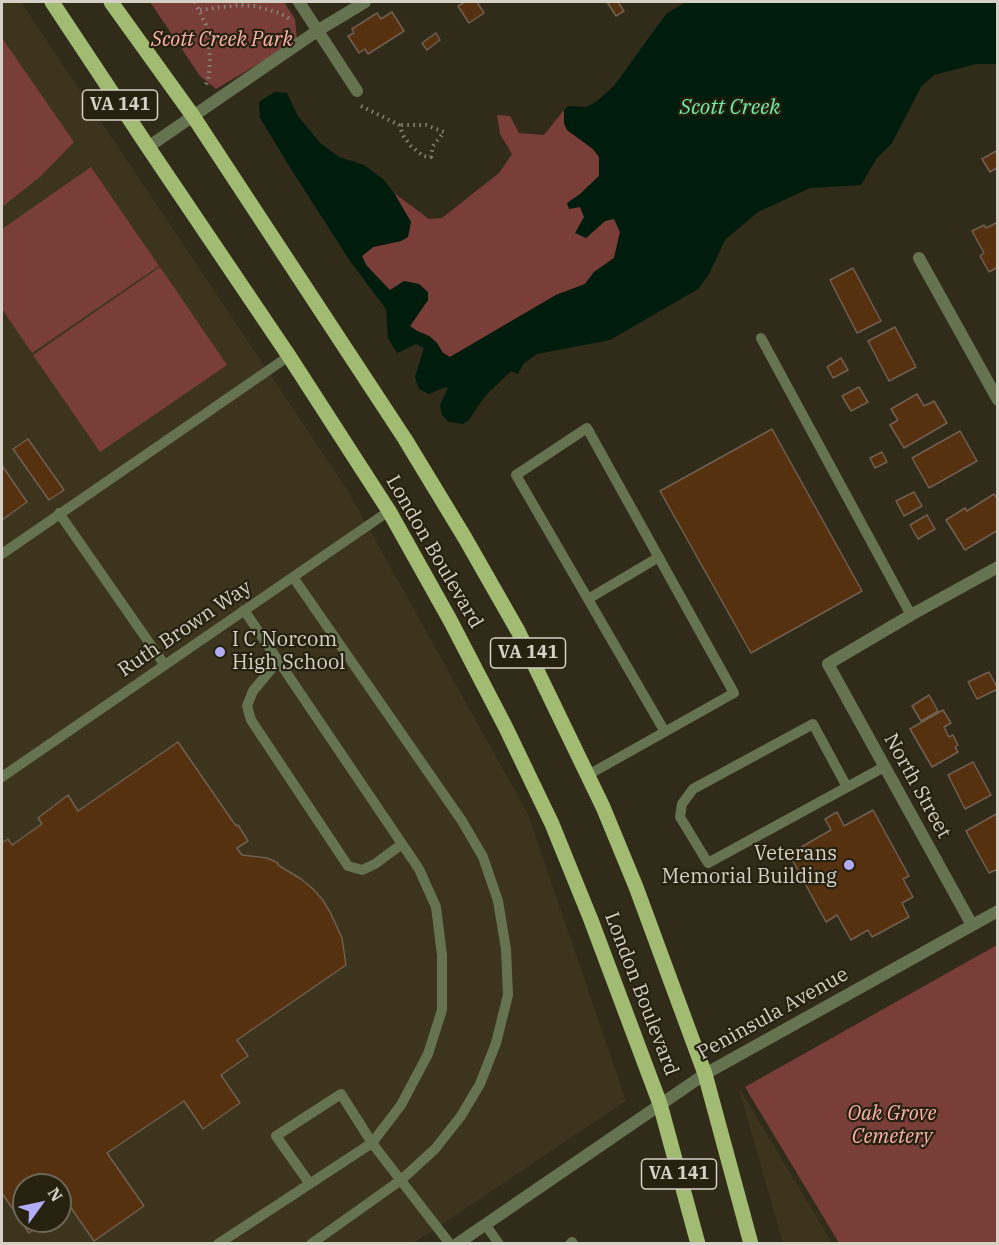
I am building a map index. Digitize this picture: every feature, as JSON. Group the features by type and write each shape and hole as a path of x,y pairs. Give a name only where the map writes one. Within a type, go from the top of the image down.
{"main road":[{"name":"London Boulevard","path":"52,2 290,356 389,511 450,620 552,824 591,920 660,1104 698,1244"},
{"name":"London Boulevard","path":"111,2 193,117 405,439 518,631 603,807 636,887 705,1074 751,1244"}],"street":[{"path":"299,2 357,91"},
{"path":"148,147 318,31 366,2"},
{"path":"919,258 998,400"},
{"path":"910,615 998,567"},
{"name":"North Street","path":"910,615 828,664 972,925"},
{"name":"Peninsula Avenue","path":"457,1244 705,1074 998,911"}],"lane":[{"path":"761,338 910,615"},
{"path":"2,554 290,356"},
{"path":"588,775 665,732 734,693 587,428 516,475 665,732"},
{"name":"Ruth Brown Way","path":"2,777 389,511"},
{"path":"59,513 165,664"},
{"path":"588,599 659,557"},
{"path":"293,577 462,821 483,857 500,910 506,949 508,995 496,1043 480,1084 461,1116 435,1149 401,1180 310,1244"},
{"path":"218,1244 372,1143 401,1105 428,1054 442,1010 442,955 436,907 418,868 244,610"},
{"path":"278,661 253,691 247,706 251,720 348,866 362,870 375,864 402,844"},
{"path":"847,787 813,723 693,789 682,804 680,817 708,863 884,767"},
{"path":"310,1184 276,1136 341,1094 372,1143 450,1244"},
{"path":"485,1224 499,1244"}],"path":[{"path":"193,117 208,80 210,62 210,43 206,25 195,2"},
{"path":"200,10 240,5 254,6 280,13 302,28 318,31"},
{"path":"357,91 349,98 356,104 399,125 426,125 444,132 433,146 431,157 423,156 404,137 399,125"}],"shaded area":[{"name":"I C Norcom High School","path":"2,2 21,2 348,491 528,814 626,1101 414,1243 2,1244"},
{"path":"738,1086 832,1243 783,1243"}],"green space":[{"name":"Scott Creek Park","path":"150,2 284,2 295,19 297,41 216,89 200,76"},
{"path":"2,38 74,142 40,177 2,207"},
{"path":"564,110 564,123 567,130 593,149 599,157 599,176 567,203 581,207 586,238 605,221 614,218 620,232 614,258 594,272 585,284 556,295 450,357 443,353 429,336 410,326 428,300 390,291 366,265 362,256 373,247 401,241 411,222 394,193 429,219 442,218 499,173 512,154 500,134 497,115 510,116 519,133 544,135"},
{"path":"91,167 159,266 32,353 2,309 2,229"},
{"path":"160,267 227,365 100,452 33,355"},
{"name":"Oak Grove Cemetery","path":"997,945 997,1243 839,1243 745,1087"}],"water":[{"name":"Scott Creek","path":"686,2 997,2 997,64 976,64 934,75 921,87 892,143 877,158 861,185 810,188 758,212 725,240 709,274 698,289 610,340 537,354 523,364 518,374 511,371 485,396 469,420 463,424 449,422 442,415 440,405 448,388 445,387 429,394 419,389 415,377 424,348 416,344 397,353 388,338 386,309 350,261 291,169 260,118 259,102 275,92 287,93 298,116 320,143 339,157 364,165 383,179 394,193 411,222 408,237 401,241 373,247 362,256 366,265 390,290 404,281 419,284 428,292 428,300 410,326 429,336 443,353 450,357 556,295 585,284 594,272 614,258 620,232 614,219 605,221 586,238 575,233 584,217 580,207 569,209 567,203 599,176 599,157 593,149 567,130 564,123 564,110 569,106 586,107 596,102 614,86 666,14"}],"building":[{"path":"465,2 477,2 484,13 469,23 458,6"},
{"path":"607,2 618,2 624,11 616,16"},
{"path":"392,12 404,31 368,54 365,49 359,53 348,36 354,33 352,29 377,13 381,19"},
{"path":"436,33 440,40 427,50 422,43"},
{"path":"998,150 998,167 990,172 982,159"},
{"path":"998,222 998,267 989,272 980,256 984,253 972,231"},
{"path":"853,268 881,321 857,333 830,280"},
{"path":"895,327 916,367 889,381 868,341"},
{"path":"841,358 848,370 833,378 827,367"},
{"path":"859,387 868,402 851,411 842,396"},
{"path":"917,394 924,406 934,401 947,423 904,448 890,425 898,420 891,409"},
{"path":"772,429 862,591 751,653 660,491"},
{"path":"960,431 977,461 929,488 912,458"},
{"path":"28,439 64,490 49,500 13,449"},
{"path":"882,452 887,462 875,468 870,458"},
{"path":"3,467 27,502 2,520 2,469"},
{"path":"914,492 922,506 904,516 896,501"},
{"path":"994,494 998,500 998,530 965,550 946,520 965,508 967,511"},
{"path":"927,515 935,529 918,539 910,525"},
{"path":"989,672 998,689 977,699 968,682"},
{"path":"929,695 938,711 921,721 912,706"},
{"path":"943,710 951,723 944,727 949,737 953,735 958,745 955,747 958,752 932,767 910,729"},
{"path":"178,742 248,841 237,848 242,855 267,858 278,863 301,879 322,899 342,938 346,965 237,1040 248,1056 221,1075 240,1103 203,1129 184,1101 107,1153 144,1206 94,1241 72,1209 72,1173 12,1173 12,1208 2,1193 2,843 8,839 12,845 42,824 38,818 68,795 78,811"},
{"path":"973,762 991,795 965,809 948,775"},
{"name":"Veterans Memorial Building","path":"873,810 909,876 903,879 913,897 902,903 909,917 872,937 868,930 851,940 837,915 826,922 789,854 831,830 825,819 837,812 844,826"},
{"path":"998,813 998,869 989,873 966,831"}],"place":[{"name":"I C Norcom High School","path":"220,652"},
{"name":"Veterans Memorial Building","path":"849,865"}]}
